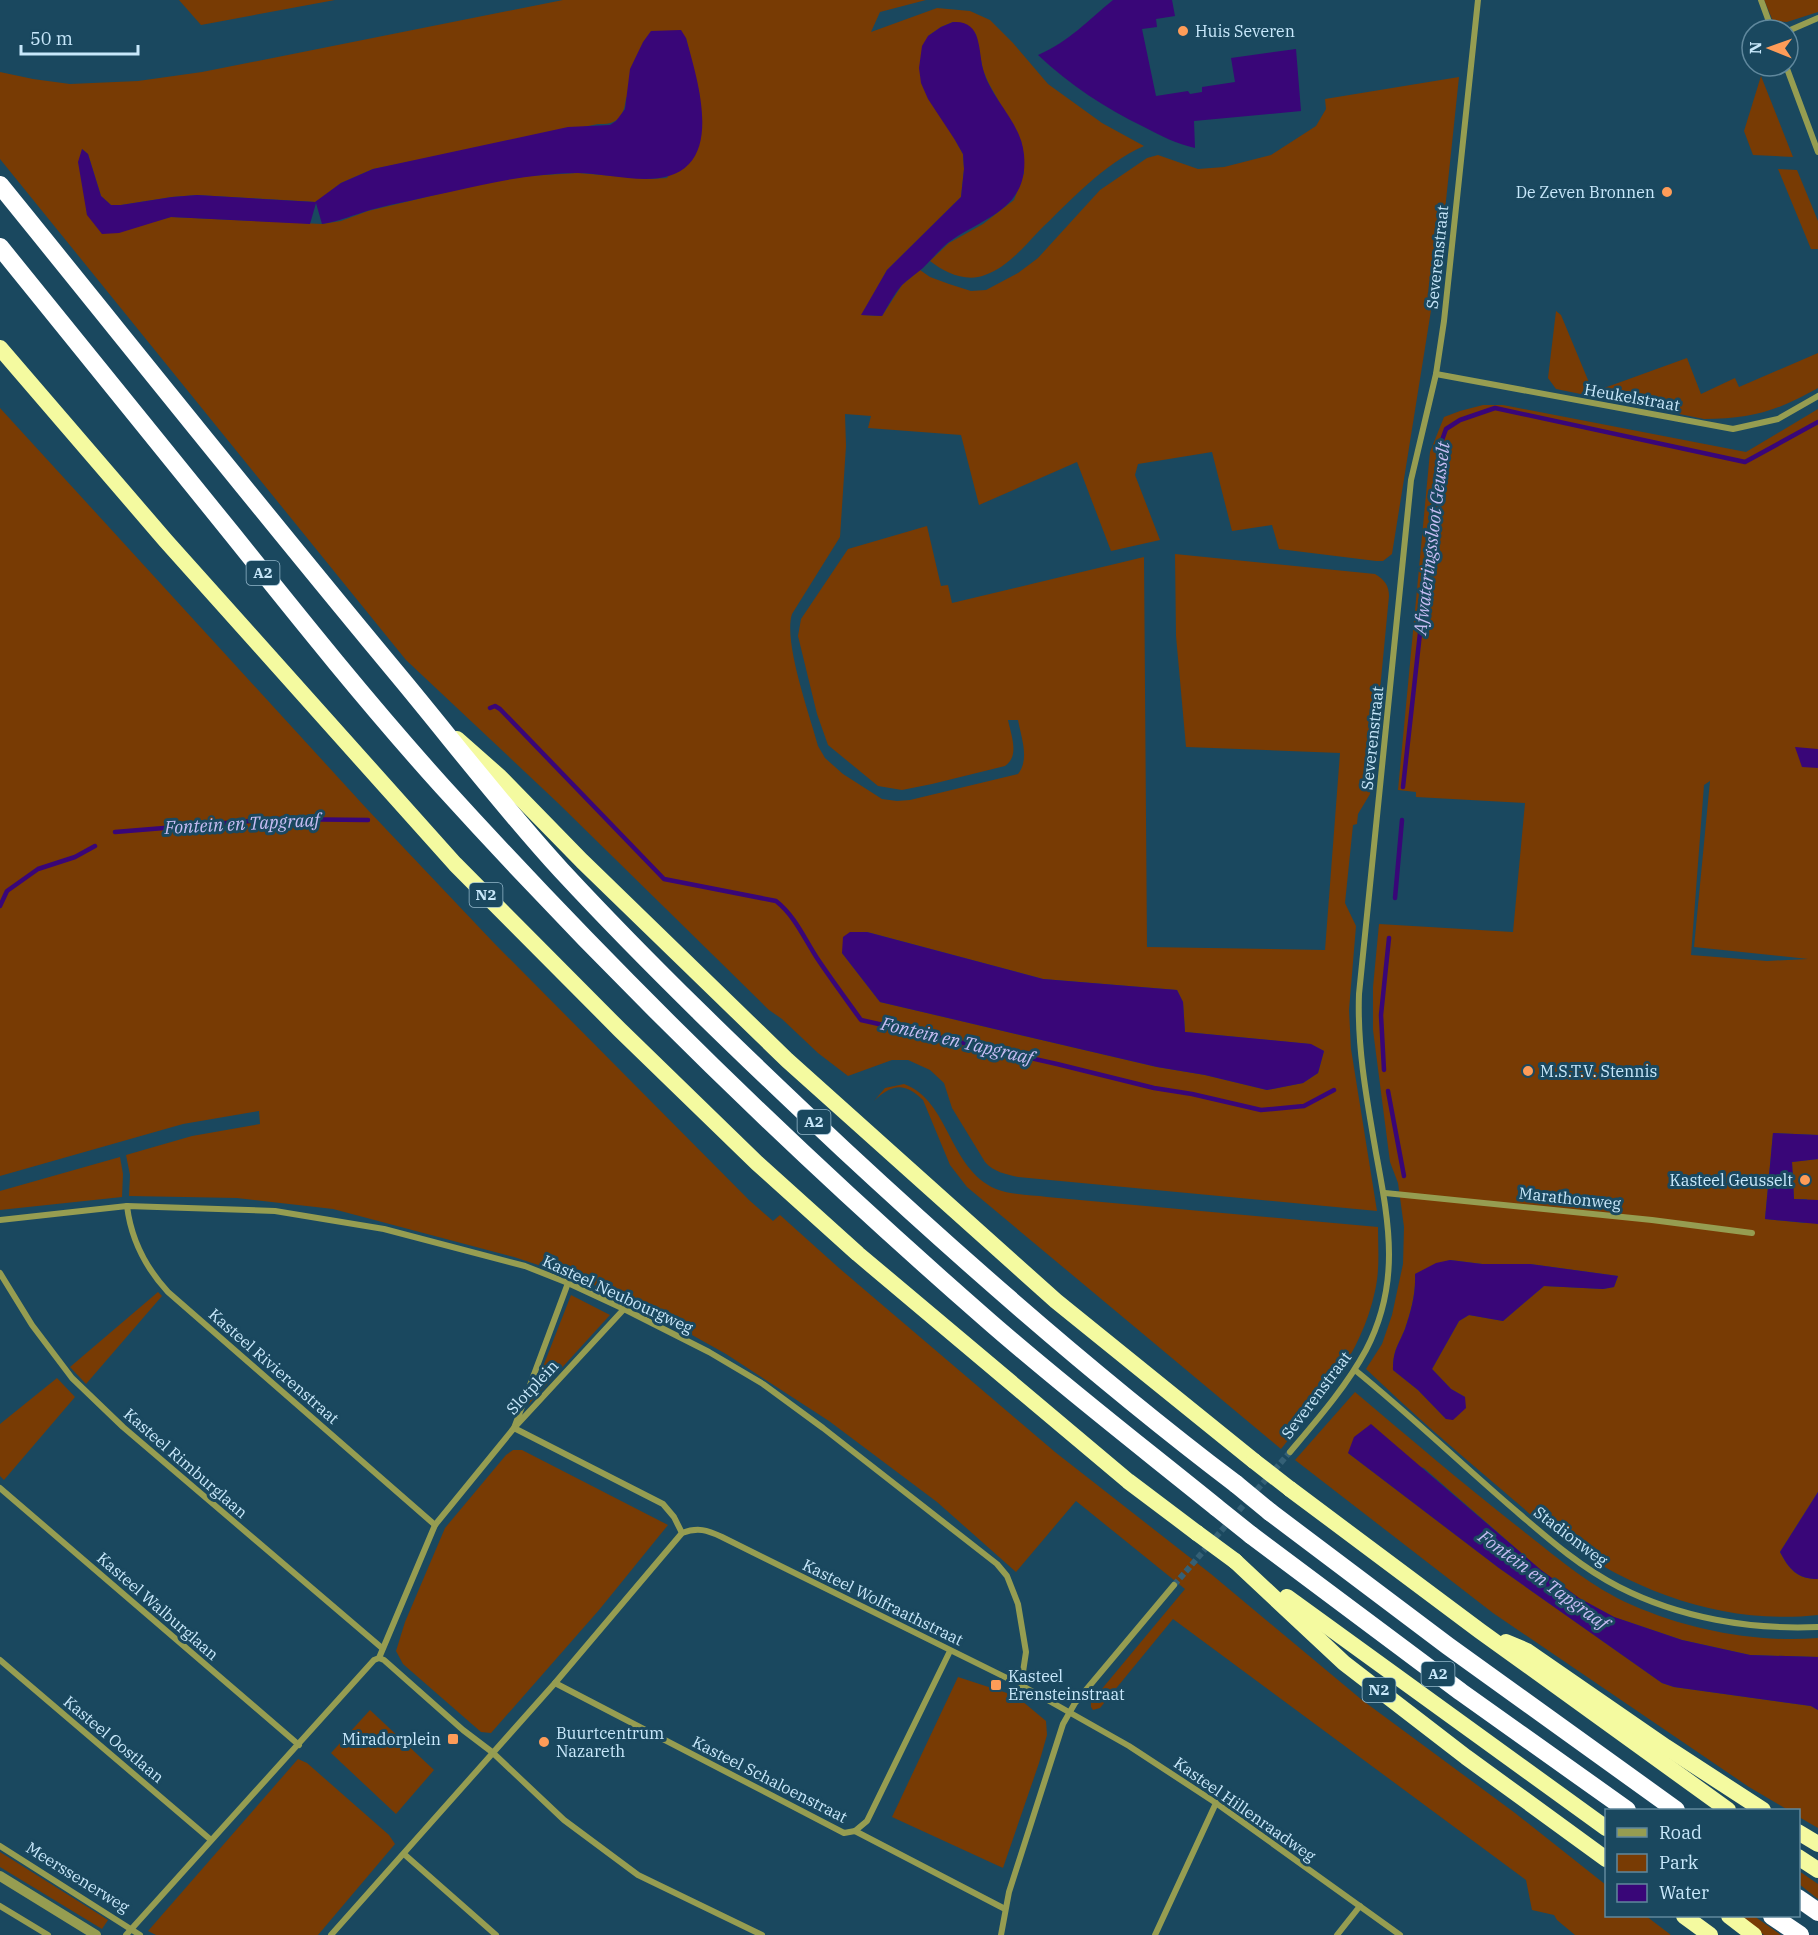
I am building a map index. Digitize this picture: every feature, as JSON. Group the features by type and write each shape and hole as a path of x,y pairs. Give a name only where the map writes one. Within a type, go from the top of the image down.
{"highway":[{"name":"A2","path":"0,185 280,534 498,797 559,868 647,960 762,1074 1007,1298 1145,1414 1270,1512 1439,1639 1675,1809"},
{"name":"A2","path":"0,247 377,711 537,888 683,1038 861,1207 987,1320 1251,1535 1452,1685 1626,1809"},
{"name":"N2","path":"0,348 166,541 456,864 620,1030 757,1162 858,1254 1128,1481 1235,1561 1605,1827"},
{"path":"434,718 500,777 582,861 787,1060 1056,1301 1290,1489 1480,1631 1727,1809"},
{"name":"N2","path":"1235,1561 1344,1663 1466,1757 1605,1858"},
{"path":"1480,1631 1527,1651 1666,1747 1761,1809"},
{"path":"1800,1833 1818,1844"},
{"path":"1800,1858 1818,1870"},
{"path":"1800,1899 1818,1912"},
{"path":"1685,1917 1710,1935"},
{"path":"1730,1917 1754,1935"},
{"path":"1773,1917 1800,1935"}],"street":[{"name":"Severenstraat","path":"1290,1452 1354,1370 1371,1338 1385,1295 1390,1251 1385,1193 1361,1053 1359,994 1412,480 1436,374 1447,298 1478,0"},
{"path":"1761,0 1768,18"},
{"path":"1800,26 1818,18"},
{"path":"1790,78 1818,152"},
{"name":"Heukelstraat","path":"1436,374 1733,429 1778,419 1818,396"},
{"name":"Marathonweg","path":"1385,1193 1652,1220 1752,1233"},
{"name":"Kasteel Neubourgweg","path":"0,1220 127,1206 275,1211 384,1229 525,1266 568,1283 709,1352 763,1384 997,1564 1006,1575 1018,1604 1026,1652 1021,1685"},
{"name":"Kasteel Rivierenstraat","path":"127,1206 129,1225 140,1253 168,1292 435,1525"},
{"name":"Kasteel Rimburglaan","path":"0,1273 32,1325 83,1391 382,1648"},
{"name":"Slotplein","path":"514,1428 568,1283"},
{"name":"Slotplein","path":"514,1428 624,1309"},
{"name":"Stadionweg","path":"1354,1370 1559,1548 1607,1580 1648,1600 1712,1619 1776,1627 1818,1627"},
{"path":"331,1935 555,1683 682,1533 674,1517 663,1504 514,1428 435,1525 379,1658"},
{"name":"Kasteel Walburglaan","path":"0,1488 298,1745"},
{"name":"Kasteel Wolfraathstraat","path":"682,1533 696,1529 711,1532 1021,1685 1070,1712"},
{"path":"1001,1935 1005,1909 1060,1732 1070,1712 1174,1585"},
{"path":"855,1831 867,1821 950,1651"},
{"path":"126,1935 374,1660 379,1658 492,1752 564,1820 638,1875 762,1935"},
{"name":"Kasteel Oostlaan","path":"0,1660 211,1840"},
{"name":"Kasteel Schaloenstraat","path":"555,1683 844,1833 855,1831 1005,1909"},
{"name":"Kasteel Hillenraadweg","path":"1070,1712 1129,1746 1216,1803 1400,1935"},
{"path":"1155,1935 1216,1803"},
{"name":"Meerssenerweg","path":"0,1846 140,1935"},
{"path":"404,1854 496,1935"},
{"path":"0,1876 96,1935"},
{"path":"0,1906 48,1935"},
{"path":"1337,1935 1360,1906"}],"green space":[{"path":"179,0 335,0 201,25"},
{"path":"563,0 926,0 880,12 871,32 937,8 970,11 990,20 1048,84 1102,123 1144,146 1115,163 1088,184 1000,268 985,275 970,278 942,269 930,261 949,243 983,224 1014,200 1024,173 1024,156 1021,141 983,70 976,34 953,22 941,27 928,36 955,140 963,154 961,197 887,270 862,315 882,316 902,285 920,270 930,277 971,291 986,290 1018,273 1038,258 1100,190 1147,158 1158,155 1198,169 1224,167 1271,155 1316,126 1326,109 1325,99 1459,77 1441,248 1392,554 1383,561 1376,561 1279,549 1272,525 1232,531 1212,452 1138,464 1135,475 1160,540 1111,551 1077,462 979,505 961,435 868,428 871,416 845,414 846,446 840,537 792,614 790,626 799,679 818,746 825,758 843,774 882,799 910,800 1018,774 1022,768 1024,755 1018,720 1008,720 1013,751 1010,762 1005,766 902,790 878,786 828,745 817,714 798,636 801,619 848,549 927,526 941,586 948,585 952,603 1144,557 1147,947 1325,950 1340,753 1186,747 1176,636 1175,554 1375,574 1384,581 1389,596 1370,794 1358,814 1357,824 1353,825 1345,903 1356,926 1349,1010 1351,1049 1377,1211 1018,1177 996,1170 985,1162 952,1108 944,1083 930,1070 908,1060 892,1060 848,1076 818,1053 782,1019 769,1010 558,803 406,660 0,159 0,72 70,84 138,81 202,72","holes":["686,38 699,92 702,119 667,178 650,179 578,173 528,176 489,182 322,224 171,217 153,222 87,215 82,149 88,154 101,196 111,205 197,195 316,202 341,183 373,169 611,123 622,114 626,98","867,932 1043,979 1177,990 1183,1002 1185,1032 1310,1044 1324,1051 1318,1073 1303,1083 1267,1090 1205,1075 1157,1067 880,1002 842,953"]},
{"path":"1764,0 1818,0 1818,12 1799,18 1772,18"},
{"path":"1762,78 1793,157 1753,155 1744,131"},
{"path":"1778,169 1797,170 1818,221 1818,249 1811,249"},
{"path":"1556,311 1561,315 1593,392 1687,358 1701,394 1735,378 1739,387 1818,353 1818,388 1777,408 1721,419 1704,419 1556,389 1548,378"},
{"path":"1483,405 1503,405 1746,452 1818,409 1818,1135 1773,1133 1765,1219 1805,1223 1807,1199 1794,1199 1792,1162 1818,1159 1818,1492 1780,1552 1799,1575 1818,1579 1818,1615 1784,1617 1717,1610 1685,1602 1623,1577 1565,1542 1547,1528 1446,1442 1366,1369 1382,1344 1392,1315 1403,1264 1404,1227 1398,1183 1390,1162 1373,1030 1373,987 1379,924 1513,932 1525,803 1416,797 1416,792 1398,790 1430,452 1444,417","holes":["1710,781 1694,947 1808,959 1767,961 1691,955 1704,785","1450,1260 1482,1264 1530,1264 1618,1276 1614,1287 1603,1289 1544,1286 1503,1321 1469,1315 1459,1321 1432,1369 1451,1389 1465,1397 1446,1419 1418,1390 1393,1370 1393,1363 1413,1302 1415,1274"]},
{"path":"0,408 367,809 493,942 749,1200 773,1221 780,1215 1055,1452 1211,1574 1362,1700 1515,1813 1605,1884 1605,1917 1647,1917 1671,1935 1575,1935 1554,1915 1532,1910 1526,1880 1173,1619 1100,1708 1093,1710 1091,1702 1185,1589 1076,1501 1016,1572 937,1502 829,1421 726,1354 667,1321 584,1280 514,1257 333,1209 237,1198 129,1196 130,1175 126,1155 192,1136 260,1124 259,1111 183,1124 0,1176"},
{"path":"904,1084 919,1093 931,1105 968,1166 980,1179 1002,1191 1378,1227 1377,1283 1369,1314 1360,1336 1338,1376 1281,1449 967,1187 950,1165 923,1100 916,1094 904,1088 892,1088 874,1101 885,1088"},
{"path":"120,1157 123,1174 122,1197 0,1210 0,1191"},
{"path":"158,1292 162,1296 86,1384 70,1367"},
{"path":"571,1295 610,1315 528,1405"},
{"path":"57,1378 75,1397 4,1480 0,1476 0,1424"},
{"path":"1355,1392 1552,1554 1590,1582 1618,1598 1654,1614 1723,1633 1771,1638 1818,1638 1818,1657 1750,1655 1682,1640 1614,1617 1579,1598 1541,1570 1424,1468 1348,1453 1499,1568 1662,1683 1674,1687 1811,1706 1818,1710 1818,1828 1800,1818 1800,1809 1786,1809 1749,1787 1493,1613 1295,1460"},
{"path":"513,1450 522,1450 668,1525 599,1610 491,1733 481,1732 403,1664 396,1651 405,1622 445,1528 506,1455"},
{"path":"958,1677 1016,1696 1046,1721 1047,1735 1039,1763 1003,1868 892,1817"},
{"path":"370,1710 434,1770 396,1814 331,1753"},
{"path":"298,1759 307,1763 389,1835 395,1844 318,1935 156,1935 148,1931"},
{"path":"0,1852 108,1920 102,1929 0,1867"},
{"path":"1800,1872 1818,1884 1818,1899 1800,1885"},
{"path":"1738,1917 1755,1917 1781,1935 1764,1935"}],"water":[{"path":"1113,0 1172,0 1175,16 1156,19 1157,27 1142,29 1156,96 1188,91 1190,94 1202,92 1202,87 1235,82 1231,58 1296,49 1301,111 1194,121 1195,148 1163,137 1115,112 1075,86 1038,55 1069,37"},
{"path":"953,22 969,26 977,37 987,80 1012,121 1022,143 1024,173 1012,200 989,218 949,242 904,283 882,316 861,315 887,270 961,197 963,154 928,99 921,83 919,68 922,46 928,36"},
{"path":"681,30 686,38 698,85 701,103 701,137 697,152 689,164 665,177 635,179 575,173 527,177 390,205 322,224 316,203 310,224 171,217 119,233 102,234 87,215 78,162 82,149 88,154 101,196 111,205 197,195 315,202 341,183 373,169 568,127 610,125 625,109 630,69 651,31"},
{"path":"1795,747 1818,749 1818,768 1802,767"},
{"path":"850,932 867,932 1043,979 1177,990 1183,1002 1185,1032 1311,1044 1324,1051 1318,1073 1303,1083 1267,1090 1205,1075 1157,1067 880,1002 842,953 843,937"},
{"path":"1773,1133 1818,1135 1818,1159 1792,1162 1794,1199 1818,1200 1818,1224 1765,1219"},
{"path":"1450,1260 1482,1264 1530,1264 1618,1276 1614,1287 1603,1289 1544,1286 1503,1321 1469,1315 1459,1321 1432,1369 1451,1389 1465,1397 1466,1408 1453,1420 1446,1419 1418,1390 1393,1370 1395,1353 1413,1302 1415,1274 1436,1263"},
{"path":"1371,1424 1541,1570 1579,1598 1614,1617 1682,1640 1750,1655 1818,1657 1818,1710 1811,1706 1674,1687 1662,1683 1499,1568 1348,1453 1354,1437"},
{"path":"1818,1492 1818,1579 1811,1579 1794,1572 1780,1552"}],"waterway":[{"name":"Afwateringssloot Geusselt","path":"1403,787 1441,443 1446,429 1460,420 1495,408 1745,462 1818,422"},
{"name":"Fontein en Tapgraaf","path":"490,708 495,706 500,709 664,879 776,901 794,920 817,958 861,1020 1154,1088 1261,1110 1304,1106 1334,1090"},
{"name":"Fontein en Tapgraaf","path":"115,832 276,819 368,820"},
{"name":"Afwateringssloot Geusselt","path":"1395,898 1402,820"},
{"name":"Fontein en Tapgraaf","path":"0,906 7,891 38,869 75,857 95,846"},
{"name":"Afwateringssloot Geusselt","path":"1384,1070 1381,1015 1389,938"},
{"name":"Fontein en Tapgraaf","path":"1388,1091 1404,1176"}],"tunnel":[{"path":"1174,1585 1290,1452"}],"place":[{"name":"Huis Severen","path":"1183,31"},
{"name":"De Zeven Bronnen","path":"1667,192"},
{"name":"M.S.T.V. Stennis","path":"1528,1071"},
{"name":"Kasteel Geusselt","path":"1805,1180"},
{"name":"Kasteel Erensteinstraat","path":"996,1685"},
{"name":"Miradorplein","path":"453,1739"},
{"name":"Buurtcentrum Nazareth","path":"544,1742"}]}
